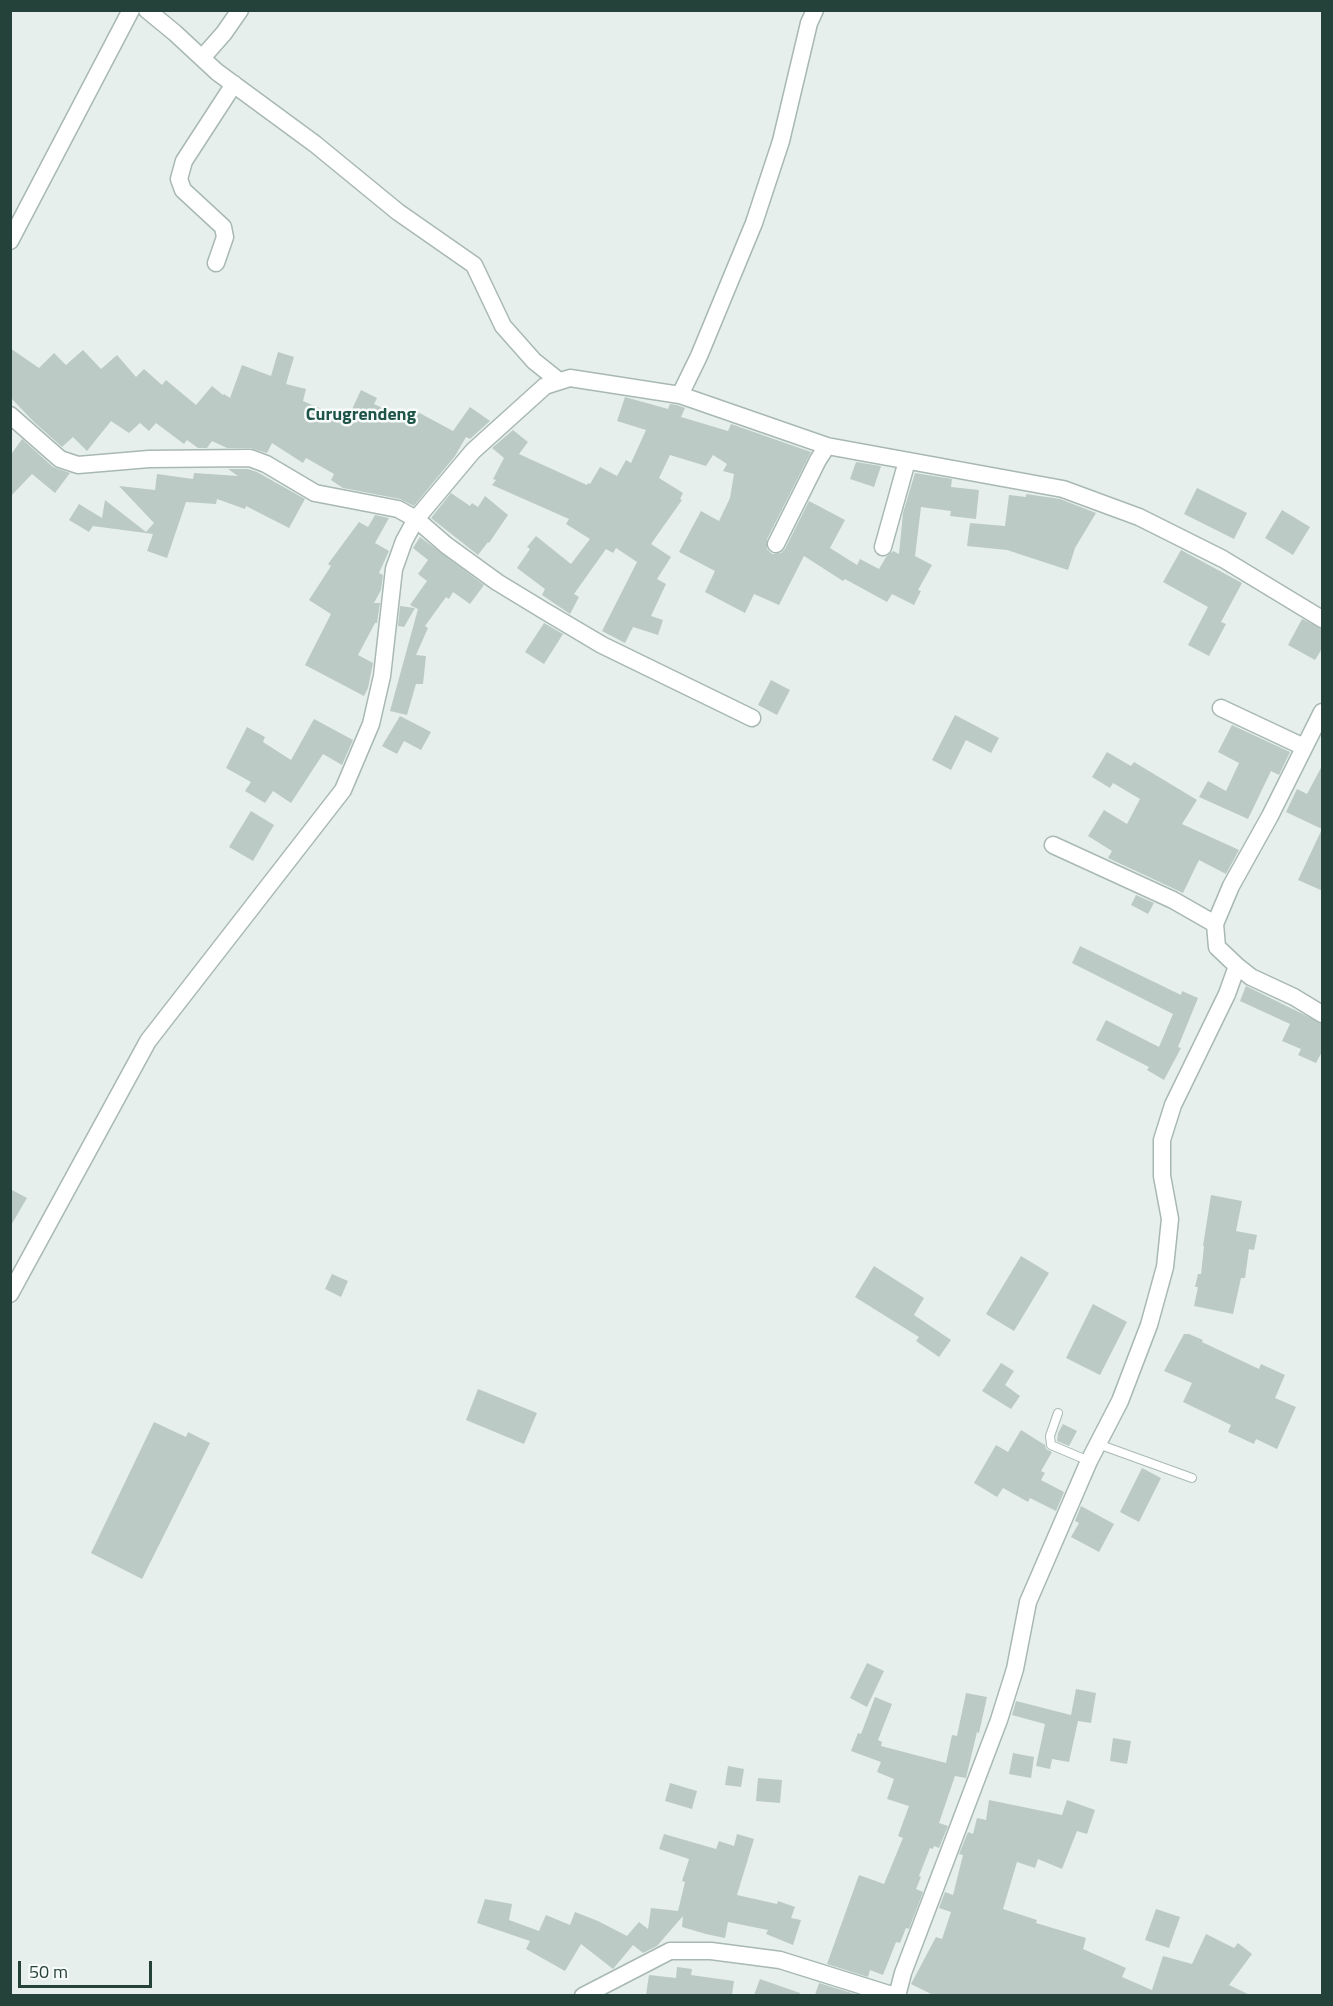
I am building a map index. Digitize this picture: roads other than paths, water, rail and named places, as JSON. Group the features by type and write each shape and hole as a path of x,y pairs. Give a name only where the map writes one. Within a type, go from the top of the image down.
{"street":[{"path":"10,241 131,10"},
{"path":"147,10 234,84 352,173 398,212 474,265 503,326 534,361 560,381"},
{"path":"202,58 240,10"},
{"path":"680,395 699,356 754,223 781,141 809,23 815,10"},
{"path":"216,263 225,237 223,227 183,190 179,179 184,161 234,84"},
{"path":"10,1294 148,1041 343,789 371,724 382,676 394,569 404,541 416,519 474,451 545,387 570,378 680,395 827,446 1063,489 1139,517 1223,559 1323,619"},
{"path":"10,414 60,459 78,465 149,459 250,458 266,464 315,493 398,509 416,519 496,582 602,645 752,718"},
{"path":"776,544 827,446"},
{"path":"883,547 907,461"},
{"path":"1221,708 1304,747"},
{"path":"1323,712 1231,886 1215,924 1217,947 1237,966 1251,977 1294,997 1323,1014"},
{"path":"1053,845 1173,900 1215,924"},
{"path":"583,1995 670,1951 711,1951 780,1960 896,1995 999,1720 1015,1669 1028,1602 1089,1461 1120,1401 1145,1336 1165,1268 1170,1219 1162,1176 1162,1140 1173,1105 1227,994 1237,966"}],"lane":[{"path":"1058,1413 1050,1436 1052,1445 1089,1461"},
{"path":"1098,1444 1192,1478"}],"district":[{"name":"Curugrendeng","path":"361,416"}]}
